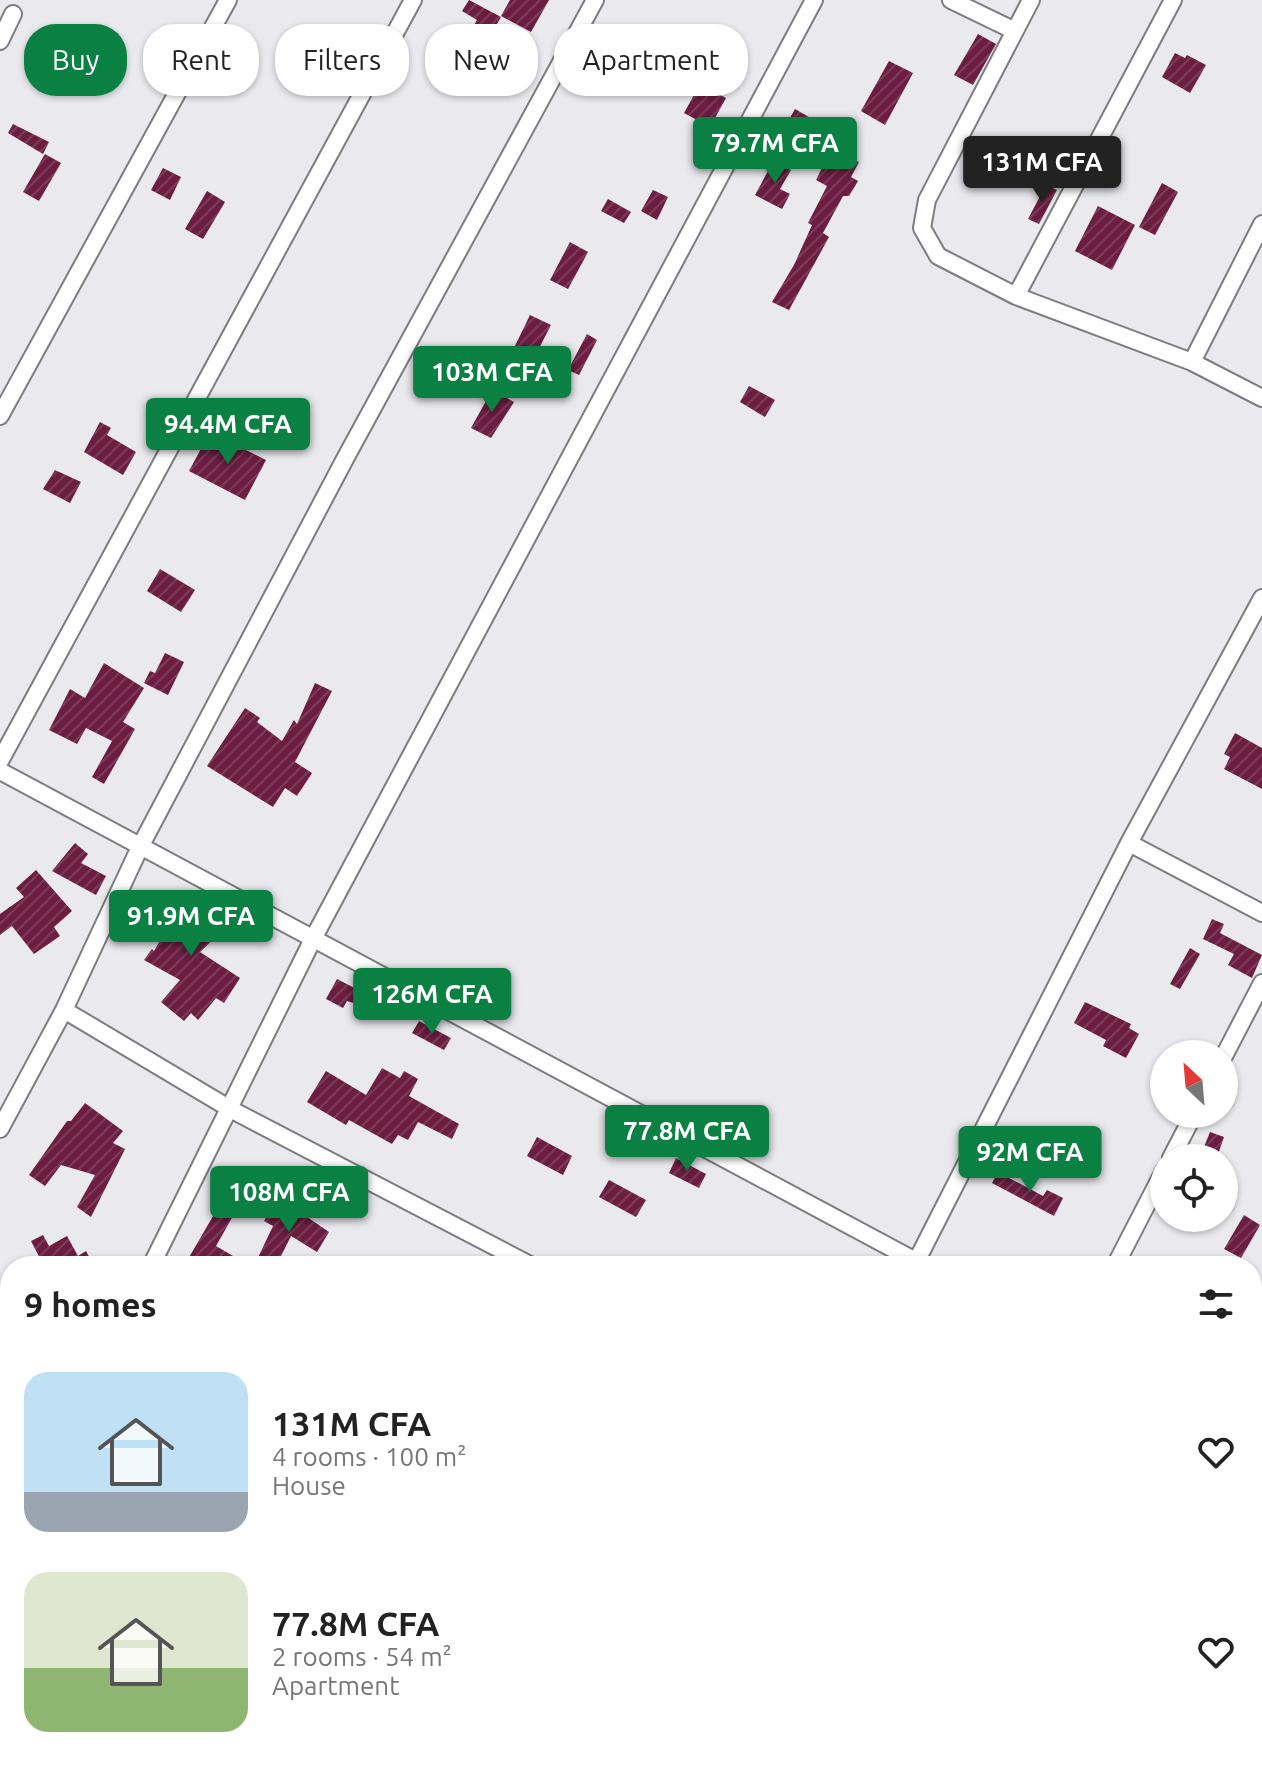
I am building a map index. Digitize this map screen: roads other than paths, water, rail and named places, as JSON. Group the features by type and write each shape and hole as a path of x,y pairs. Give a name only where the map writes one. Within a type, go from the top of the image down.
{"street":[{"path":"0,416 228,0"},
{"path":"0,761 413,0"},
{"path":"0,1129 64,1010 140,847 353,444 595,0"},
{"path":"156,1256 232,1110 313,939 814,0"},
{"path":"951,0 1015,31"},
{"path":"1031,0 927,200 922,228 938,256 1016,296 1192,362 1262,398"},
{"path":"1016,296 1173,0"},
{"path":"0,41 13,14"},
{"path":"1192,362 1262,224"},
{"path":"922,1256 1129,843 1262,598"},
{"path":"0,771 901,1256"},
{"path":"1129,843 1262,913"},
{"path":"1232,1040 1262,983"},
{"path":"64,1010 232,1110 513,1256"},
{"path":"1120,1256 1150,1198"}]}
